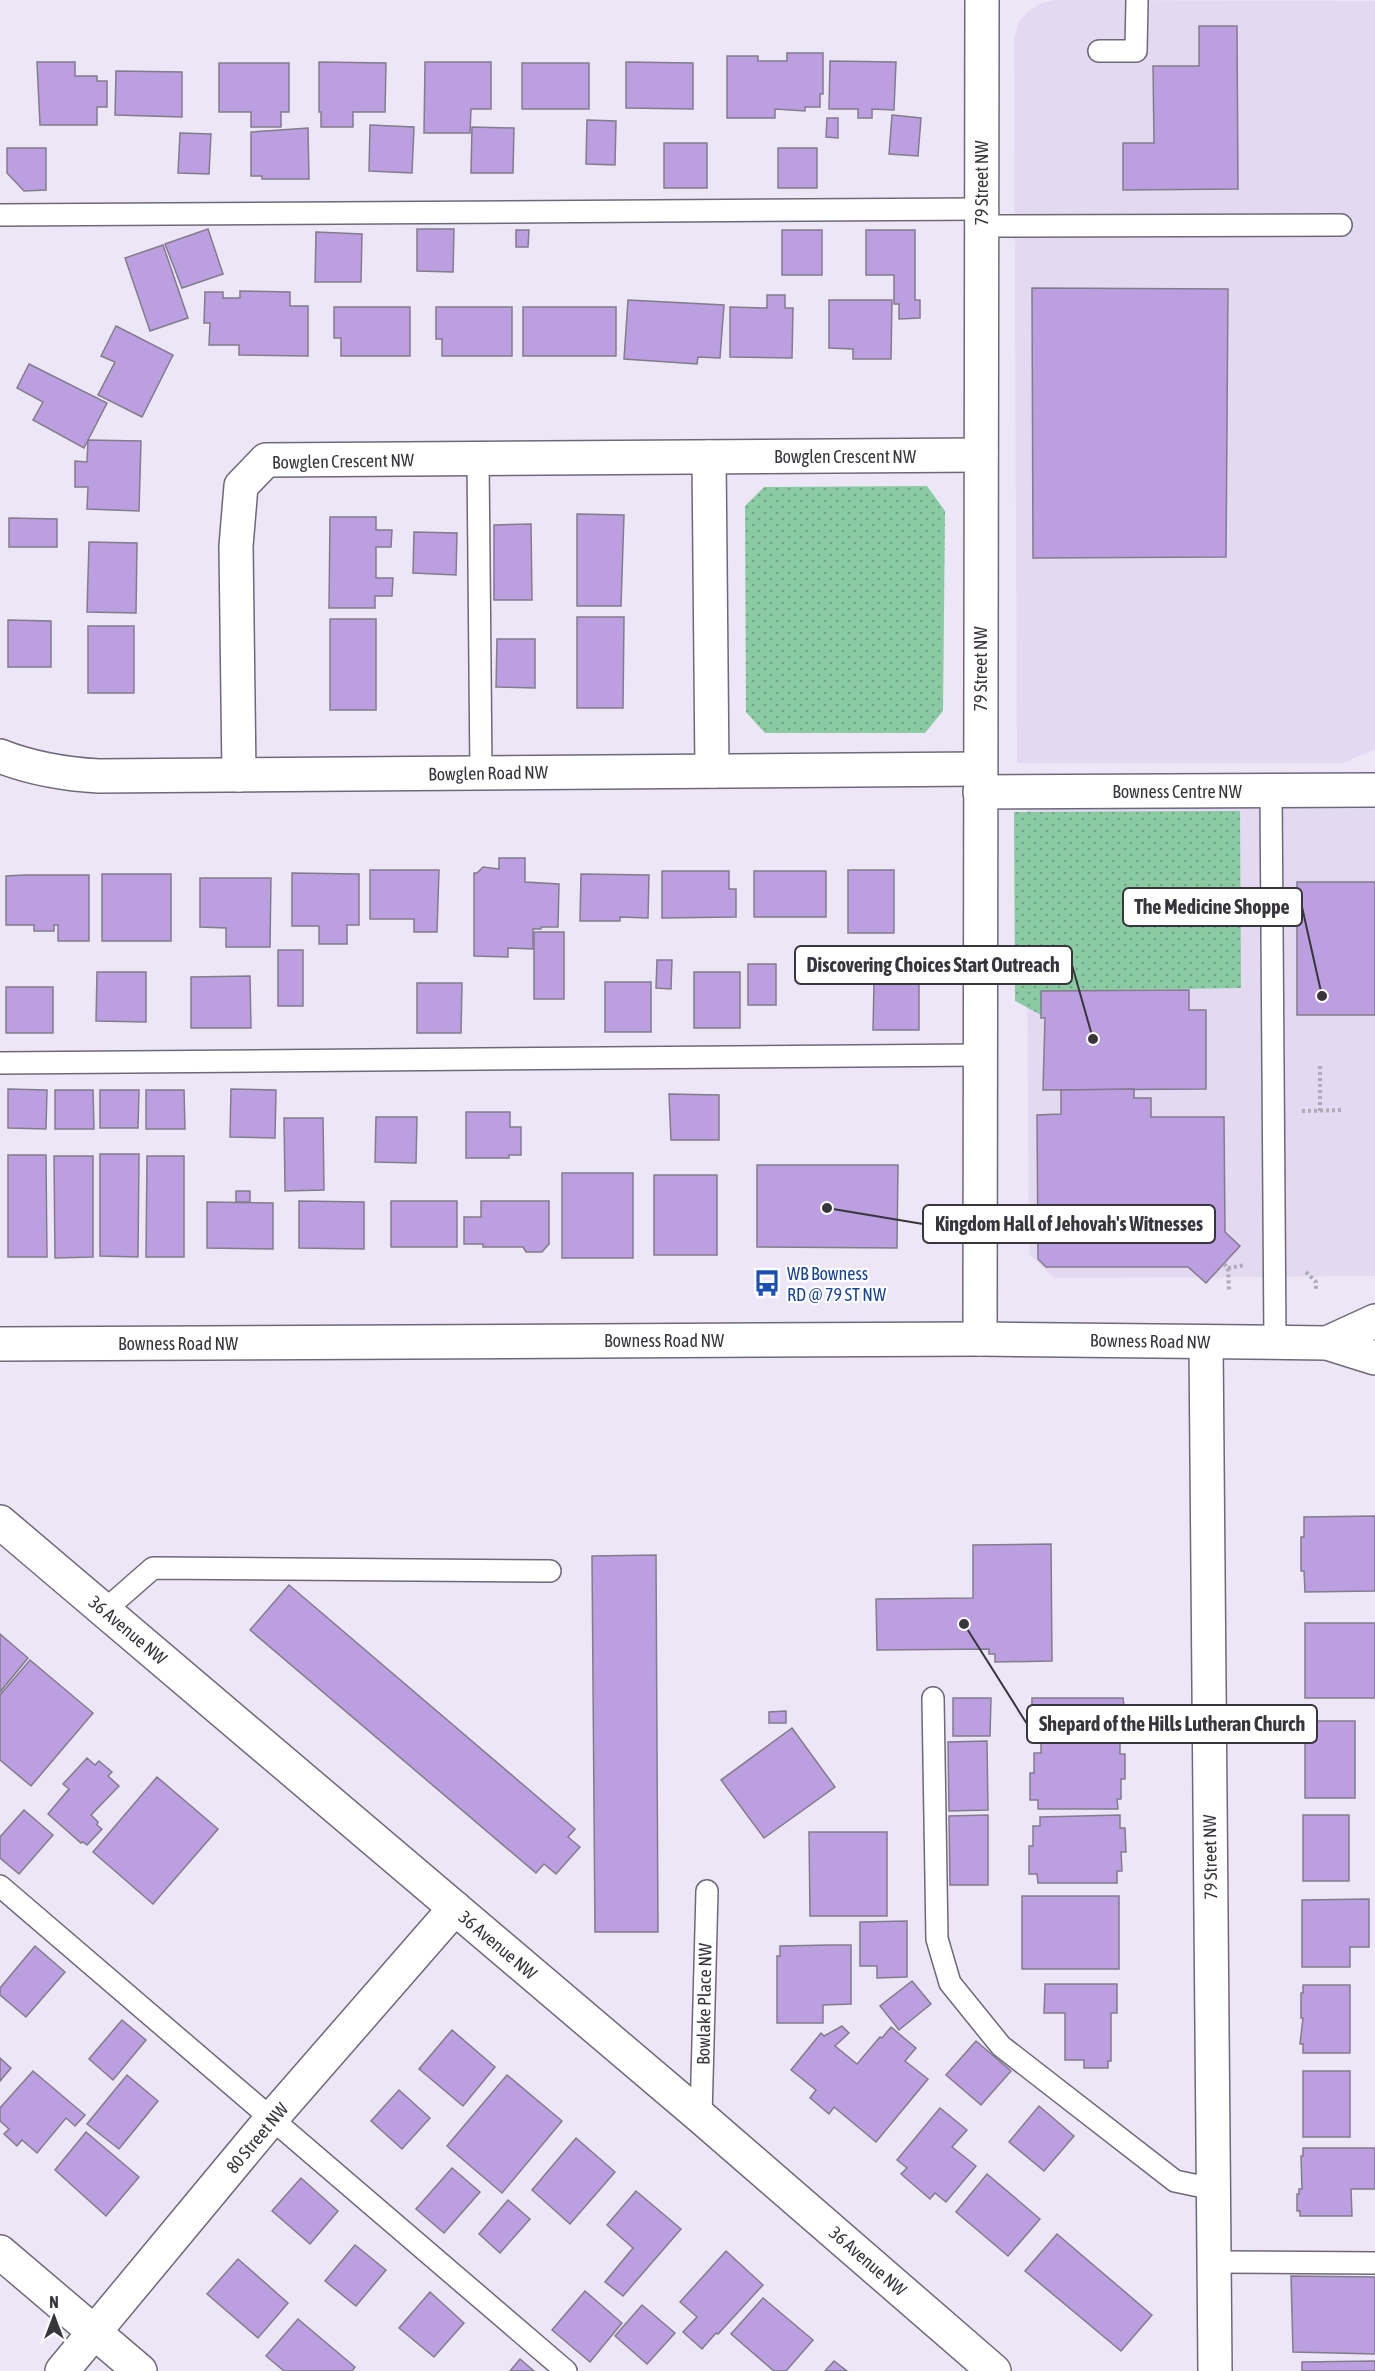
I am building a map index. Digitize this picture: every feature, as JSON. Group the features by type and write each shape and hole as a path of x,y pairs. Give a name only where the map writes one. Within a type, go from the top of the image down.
{"street":[{"name":"79 Street NW","path":"980,1339 982,0"},
{"name":"Bowglen Crescent NW","path":"239,775 236,546 241,486 266,460 981,454"},
{"path":"709,457 712,771"},
{"name":"Bowglen Road NW","path":"0,756 25,766 62,774 99,776 712,771 980,781"},
{"name":"Bowness Centre NW","path":"980,781 1271,790 1375,790"},
{"name":"Bowness Road NW","path":"1328,1343 1375,1322"},
{"name":"Bowness Road NW","path":"0,1344 980,1339 1275,1342 1328,1343 1375,1358"},
{"name":"79 Street NW","path":"1206,1342 1215,2371"},
{"name":"36 Avenue NW","path":"0,1522 701,2117 994,2371"},
{"name":"80 Street NW","path":"62,2371 272,2118 455,1908"},
{"path":"0,2252 140,2371"}],"lane":[{"path":"1099,51 1136,51 1137,0"},
{"path":"0,215 980,217 1341,225"},
{"path":"478,459 481,774"},
{"path":"1271,790 1275,1342"},
{"path":"0,1063 980,1055"},
{"path":"105,1610 153,1568 550,1571"},
{"path":"933,1698 937,1939 950,1983 1001,2046 1175,2181 1213,2189"},
{"path":"0,1886 566,2371"},
{"name":"Bowlake Place NW","path":"701,2117 707,1891"},
{"path":"1214,2262 1375,2263"}],"path":[{"path":"1320,1066 1320,1111"},
{"path":"1295,1111 1343,1110"},
{"path":"1224,1264 1228,1268 1229,1292"},
{"path":"1228,1268 1249,1265"},
{"path":"1300,1266 1316,1282 1316,1291"}],"shaded area":[{"path":"1056,0 1375,1 1375,749 1343,763 1017,763 1014,39 1019,22 1028,11 1042,3"},
{"path":"1026,805 1375,809 1375,1276 1054,1278 1029,1254"}],"green space":[{"path":"927,486 945,511 943,711 925,733 765,733 746,712 745,506 764,487"},
{"path":"1240,811 1241,988 1041,991 1041,1015 1015,1001 1014,812"}],"building":[{"path":"1199,26 1237,26 1238,189 1123,190 1123,143 1154,143 1153,66 1199,66"},
{"path":"787,53 823,53 823,94 820,94 820,107 805,107 805,111 775,109 775,118 727,118 727,56 758,56 758,61 787,61"},
{"path":"830,61 896,62 894,110 872,109 872,118 858,118 858,109 829,109"},
{"path":"37,62 75,62 75,76 97,76 97,81 107,81 107,107 97,107 97,125 40,125"},
{"path":"319,62 386,63 385,112 353,112 353,127 321,127"},
{"path":"425,62 491,62 491,109 471,109 470,133 424,133"},
{"path":"626,62 693,63 693,109 626,108"},
{"path":"219,63 289,63 289,112 281,112 281,127 251,127 251,112 219,112"},
{"path":"522,63 589,63 589,109 522,109"},
{"path":"116,71 182,72 182,117 115,115"},
{"path":"892,115 921,118 918,156 889,154"},
{"path":"827,118 838,118 838,138 826,137"},
{"path":"587,120 616,121 615,165 586,164"},
{"path":"370,125 414,127 412,173 369,171"},
{"path":"472,127 514,128 513,173 471,173"},
{"path":"308,128 309,179 262,179 262,176 251,176 251,132"},
{"path":"180,133 211,134 209,174 178,173"},
{"path":"664,143 707,143 707,188 664,188"},
{"path":"7,148 46,148 46,190 24,191 7,173"},
{"path":"778,148 817,148 817,188 778,188"},
{"path":"208,229 223,274 182,288 165,244"},
{"path":"417,229 454,229 453,272 417,271"},
{"path":"516,230 529,230 528,247 516,247"},
{"path":"782,230 822,230 822,275 782,275"},
{"path":"866,230 915,230 915,300 920,300 920,318 899,319 899,304 894,304 894,275 866,275"},
{"path":"316,232 362,234 361,282 315,282"},
{"path":"163,245 188,318 150,331 125,258"},
{"path":"1032,288 1228,289 1226,557 1033,558"},
{"path":"240,291 290,292 290,306 308,306 308,356 239,355 239,345 209,345 210,323 204,323 205,292 223,292 223,298 240,298"},
{"path":"767,295 785,295 785,308 793,308 792,358 730,357 730,307 767,308"},
{"path":"628,300 724,305 720,358 698,357 697,364 624,359"},
{"path":"829,300 892,300 891,359 853,359 853,349 829,348"},
{"path":"334,307 410,307 410,356 341,356 341,338 334,338"},
{"path":"436,307 512,307 512,356 442,356 442,339 436,339"},
{"path":"523,307 616,307 616,356 523,356"},
{"path":"116,326 173,355 142,417 98,395 115,362 101,356"},
{"path":"29,364 107,403 84,448 33,420 43,402 17,388"},
{"path":"88,440 141,441 139,511 87,509 88,487 75,487 75,461 87,462"},
{"path":"577,514 624,515 621,606 577,606"},
{"path":"330,517 376,517 376,530 392,530 391,547 376,547 376,578 393,578 392,596 375,596 375,608 329,608"},
{"path":"9,518 57,519 57,547 9,547"},
{"path":"531,524 532,600 494,600 494,525"},
{"path":"414,532 457,533 456,575 413,573"},
{"path":"89,542 137,543 136,613 87,612"},
{"path":"577,617 624,617 623,708 577,708"},
{"path":"330,619 376,619 376,710 330,710"},
{"path":"8,620 51,621 51,667 8,667"},
{"path":"88,626 134,626 134,693 88,693"},
{"path":"497,639 535,639 535,688 496,687"},
{"path":"499,858 525,858 525,882 559,884 558,927 533,929 533,949 508,948 508,957 474,956 474,873 483,867 499,869"},
{"path":"370,870 439,870 437,932 414,932 414,919 370,919"},
{"path":"848,870 894,870 894,933 848,933"},
{"path":"662,871 729,871 729,889 736,889 736,917 662,918"},
{"path":"754,871 826,871 826,917 754,917"},
{"path":"292,873 359,874 359,925 347,925 347,944 319,944 319,926 292,926"},
{"path":"102,874 171,874 171,941 102,941"},
{"path":"581,874 649,875 648,918 620,917 620,921 580,921"},
{"path":"89,875 89,941 58,941 58,925 54,925 54,931 34,931 34,925 6,925 6,876"},
{"path":"200,878 271,878 270,947 226,947 226,928 200,927"},
{"path":"1297,882 1375,882 1375,1015 1297,1015"},
{"path":"534,932 564,932 564,999 534,999"},
{"path":"278,950 303,950 303,1006 278,1006"},
{"path":"657,960 672,960 671,989 656,988"},
{"path":"748,964 776,964 776,1005 748,1005"},
{"path":"97,972 146,972 146,1022 96,1021"},
{"path":"694,972 740,972 740,1028 694,1028"},
{"path":"250,976 251,1028 191,1028 191,977"},
{"path":"605,982 651,982 651,1032 605,1032"},
{"path":"417,983 462,983 461,1033 417,1033"},
{"path":"874,983 919,983 919,1030 873,1030"},
{"path":"6,987 53,987 53,1033 6,1033"},
{"path":"1189,990 1189,1010 1206,1010 1206,1089 1043,1090 1045,1018 1041,1018 1041,991"},
{"path":"8,1089 47,1090 46,1129 8,1128"},
{"path":"231,1089 276,1090 275,1138 230,1137"},
{"path":"1134,1089 1134,1098 1151,1098 1151,1117 1224,1117 1225,1232 1240,1246 1206,1283 1188,1267 1046,1267 1038,1259 1037,1115 1061,1114 1061,1090"},
{"path":"55,1090 93,1090 94,1129 55,1129"},
{"path":"100,1090 139,1090 138,1128 100,1128"},
{"path":"146,1090 184,1090 185,1129 146,1129"},
{"path":"669,1094 719,1095 719,1140 671,1140"},
{"path":"466,1112 510,1112 510,1127 521,1127 521,1155 509,1155 509,1158 466,1158"},
{"path":"376,1117 417,1117 416,1163 375,1162"},
{"path":"284,1118 323,1118 324,1190 285,1191"},
{"path":"100,1154 139,1154 138,1257 100,1256"},
{"path":"8,1155 46,1155 47,1257 8,1257"},
{"path":"54,1156 93,1156 93,1257 55,1258"},
{"path":"147,1156 184,1156 184,1257 146,1257"},
{"path":"757,1165 898,1165 897,1248 757,1247"},
{"path":"562,1173 633,1173 633,1258 562,1258"},
{"path":"654,1175 717,1175 717,1255 654,1255"},
{"path":"236,1191 250,1191 250,1202 236,1202"},
{"path":"299,1201 364,1202 364,1249 299,1248"},
{"path":"391,1201 457,1201 457,1247 391,1247"},
{"path":"481,1201 549,1201 549,1244 542,1252 526,1252 523,1247 483,1247 483,1244 464,1244 464,1217 481,1217"},
{"path":"207,1202 273,1203 273,1249 207,1248"},
{"path":"1375,1516 1375,1591 1305,1592 1304,1571 1301,1571 1301,1537 1304,1537 1304,1517"},
{"path":"1051,1544 1052,1661 995,1662 995,1654 989,1654 989,1649 877,1650 876,1599 973,1598 973,1545"},
{"path":"656,1555 658,1932 595,1932 592,1556"},
{"path":"289,1585 575,1829 568,1837 580,1847 556,1874 544,1864 536,1873 250,1630"},
{"path":"1305,1623 1375,1623 1375,1698 1305,1698"},
{"path":"0,1634 28,1658 0,1692"},
{"path":"30,1660 93,1713 31,1786 0,1760 0,1695"},
{"path":"953,1698 991,1698 990,1736 953,1736"},
{"path":"1032,1698 1123,1698 1124,1706 1129,1706 1131,1710 1131,1732 1129,1736 1034,1737 1032,1720 1035,1720 1035,1706 1032,1706"},
{"path":"786,1711 786,1723 769,1723 769,1712"},
{"path":"1305,1721 1355,1721 1355,1798 1305,1798"},
{"path":"792,1728 835,1787 764,1838 721,1780"},
{"path":"987,1741 988,1810 949,1811 948,1742"},
{"path":"1041,1743 1120,1743 1120,1754 1125,1754 1125,1779 1121,1779 1121,1799 1117,1799 1118,1809 1038,1809 1038,1800 1030,1800 1030,1773 1034,1773 1034,1753 1041,1753"},
{"path":"87,1758 95,1765 99,1761 112,1772 108,1776 119,1786 91,1815 102,1829 87,1845 81,1843 48,1814 69,1789 63,1784"},
{"path":"157,1777 218,1829 153,1904 93,1852"},
{"path":"24,1810 53,1835 19,1874 0,1858 0,1837"},
{"path":"988,1815 988,1885 950,1885 949,1816"},
{"path":"1120,1815 1120,1828 1125,1828 1126,1852 1121,1852 1122,1871 1117,1871 1117,1883 1038,1883 1037,1874 1029,1874 1029,1846 1033,1846 1033,1826 1040,1826 1040,1817"},
{"path":"1303,1815 1349,1815 1349,1881 1303,1881"},
{"path":"809,1832 887,1832 887,1916 810,1916"},
{"path":"1022,1896 1119,1896 1119,1969 1022,1969"},
{"path":"1369,1899 1369,1947 1350,1947 1350,1967 1302,1967 1302,1900"},
{"path":"907,1921 907,1977 877,1978 877,1966 860,1966 860,1922"},
{"path":"851,1945 851,2004 823,2005 823,2023 777,2023 777,1956 780,1956 780,1946"},
{"path":"35,1946 65,1972 26,2017 0,1995 0,1988"},
{"path":"912,1981 931,2004 899,2030 880,2006"},
{"path":"1045,1984 1117,1984 1117,2013 1111,2013 1111,2061 1108,2061 1108,2068 1084,2068 1084,2060 1065,2060 1065,2013 1044,2013"},
{"path":"1303,1985 1350,1985 1350,2053 1303,2053 1303,2044 1300,2044"},
{"path":"122,2020 146,2040 113,2080 89,2059"},
{"path":"842,2026 849,2033 835,2046 857,2064 891,2027 916,2048 905,2061 928,2079 876,2142 834,2107 829,2114 810,2098 816,2090 791,2070 821,2033 824,2036"},
{"path":"452,2030 495,2067 463,2106 419,2069"},
{"path":"976,2041 1011,2071 981,2105 946,2075"},
{"path":"0,2058 11,2068 0,2081"},
{"path":"33,2071 85,2115 75,2126 66,2118 37,2153 22,2140 17,2146 4,2134 9,2129 0,2121 0,2108"},
{"path":"1303,2071 1350,2071 1350,2137 1303,2137"},
{"path":"127,2075 158,2101 119,2149 87,2124"},
{"path":"507,2075 562,2121 502,2193 447,2146"},
{"path":"399,2090 430,2118 402,2149 371,2121"},
{"path":"1039,2106 1074,2136 1044,2171 1009,2142"},
{"path":"940,2108 967,2130 952,2147 976,2166 946,2202 935,2193 930,2199 901,2174 907,2168 897,2160"},
{"path":"86,2132 139,2177 106,2216 55,2170"},
{"path":"576,2138 615,2172 570,2224 532,2190"},
{"path":"1303,2148 1375,2148 1375,2189 1351,2189 1352,2216 1300,2216 1300,2211 1297,2211 1297,2194 1299,2194 1299,2189 1302,2189 1301,2156 1303,2156"},
{"path":"452,2168 480,2192 444,2233 416,2209"},
{"path":"987,2174 1040,2219 1008,2256 956,2212"},
{"path":"301,2178 338,2211 310,2244 272,2211"},
{"path":"636,2191 681,2229 623,2296 605,2282 633,2248 607,2225"},
{"path":"508,2200 530,2219 500,2253 479,2234"},
{"path":"1057,2234 1152,2315 1121,2351 1025,2271"},
{"path":"355,2245 386,2270 356,2306 325,2281"},
{"path":"726,2251 763,2285 702,2349 683,2332 697,2317 680,2302"},
{"path":"238,2259 288,2303 258,2338 207,2294"},
{"path":"1291,2276 1375,2277 1375,2354 1293,2352"},
{"path":"585,2291 622,2323 590,2362 552,2330"},
{"path":"430,2292 464,2323 434,2357 399,2328"},
{"path":"763,2298 813,2340 786,2371 774,2371 731,2334"},
{"path":"642,2305 675,2333 647,2364 615,2336"},
{"path":"298,2319 355,2367 352,2371 284,2371 266,2356"},
{"path":"520,2359 534,2371 510,2371"},
{"path":"834,2361 847,2371 825,2371"},
{"path":"1375,2361 1375,2371 1302,2371 1302,2362"}],"place":[{"name":"The Medicine Shoppe","path":"1322,996"},
{"name":"Discovering Choices Start Outreach","path":"1093,1039"},
{"name":"Kingdom Hall of Jehovah's Witnesses","path":"827,1208"},
{"name":"WB Bowness RD @ 79 ST NW","path":"767,1283"},
{"name":"Shepard of the Hills Lutheran Church","path":"964,1624"}]}
